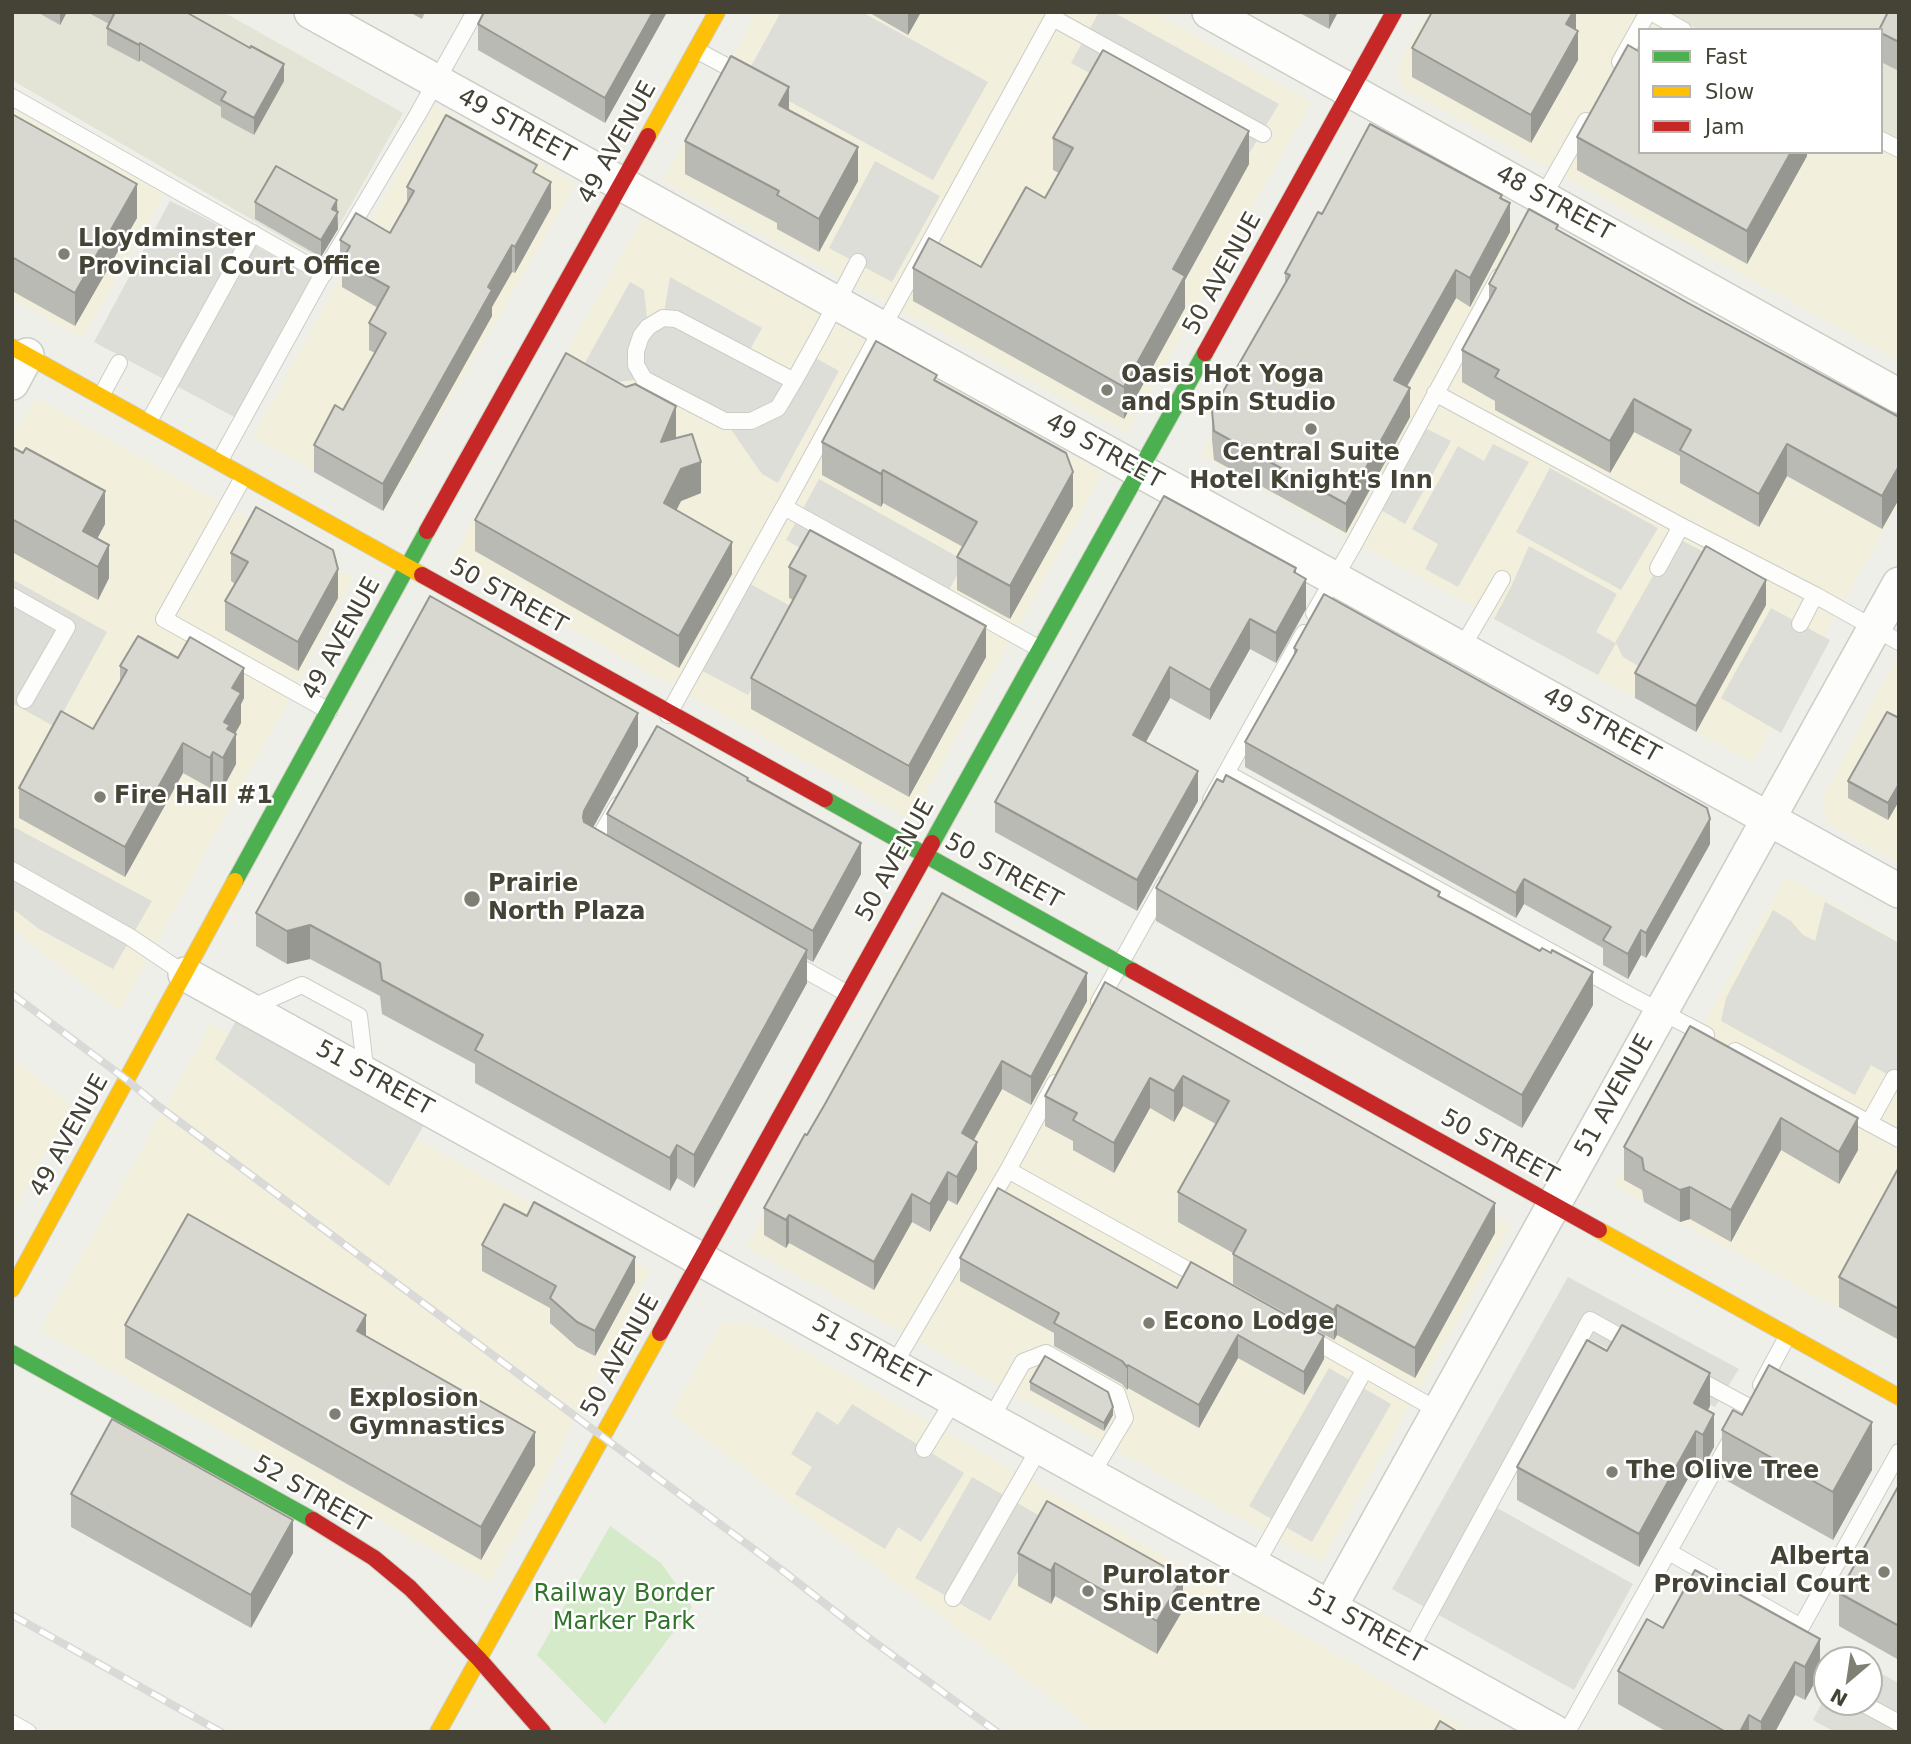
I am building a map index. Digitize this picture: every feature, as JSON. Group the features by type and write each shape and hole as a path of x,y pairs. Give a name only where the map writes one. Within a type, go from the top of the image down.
{"street":[{"name":"49 STREET","path":"311,12 1899,891"},
{"name":"49 AVENUE","path":"12,1289 407,567 717,12"},
{"name":"48 STREET","path":"1209,12 1350,91 1536,209 1899,396"},
{"name":"50 AVENUE","path":"439,1732 1394,12"},
{"name":"50 STREET","path":"17,362 100,396 407,567 667,719 925,855 1899,1396"},
{"name":"51 AVENUE","path":"1330,1607 1769,819 1886,635 1899,584"},
{"name":"51 STREET","path":"185,974 1555,1732"},
{"name":"52 STREET","path":"12,1353 344,1538 373,1558 410,1588 479,1659 543,1732"}],"lane":[{"path":"219,462 475,12"},
{"path":"1640,28 1649,12 1679,28"},
{"path":"667,719 1055,15 1263,134"},
{"path":"1614,72 1638,31"},
{"path":"696,50 745,77"},
{"path":"12,97 204,211 253,233 324,274"},
{"path":"1536,209 1594,108"},
{"path":"1883,141 1899,149"},
{"path":"148,423 253,233"},
{"path":"794,381 676,319 663,318 648,327 640,336 636,351 636,365 644,379 725,421 751,421 778,408 794,381 858,262"},
{"path":"1201,819 1504,266"},
{"path":"100,396 119,363"},
{"path":"1435,393 1497,437 1681,526 1886,635"},
{"path":"244,476 164,619 329,711"},
{"path":"784,508 1040,649"},
{"path":"1658,568 1681,526"},
{"path":"1461,649 1502,579"},
{"path":"1800,624 1815,595"},
{"path":"12,596 66,626 25,700"},
{"path":"1226,773 1661,1013 1899,1139"},
{"path":"605,856 593,849 625,793"},
{"path":"1093,1015 1175,865"},
{"path":"12,870 130,937 185,974"},
{"path":"781,956 848,994"},
{"path":"248,1009 302,985 359,1016 366,1074"},
{"path":"893,1366 1008,1170 1060,1074"},
{"path":"1869,1123 1894,1078"},
{"path":"1008,1170 1222,1289"},
{"path":"1409,1651 1590,1320 1651,1354"},
{"path":"1294,1329 1439,1411"},
{"path":"1567,1732 1788,1335"},
{"path":"990,1420 1023,1362 1046,1353 1117,1393 1125,1418 1091,1475"},
{"path":"1675,1367 1749,1407"},
{"path":"1255,1566 1365,1369"},
{"path":"924,1448 954,1399"},
{"path":"953,1598 1040,1447"},
{"path":"1669,1552 1801,1627 1899,1452"},
{"path":"1883,1714 1899,1723"},
{"path":"12,1723 28,1732"}],"shaded area":[{"path":"12,12 223,12 403,113 320,259 12,80"},
{"path":"757,12 1154,12 1311,102 1127,434 663,181"},
{"path":"781,12 862,12 988,82 933,180 745,77"},
{"path":"1099,12 1113,12 1279,104 1247,157 1071,63"},
{"path":"1428,12 1642,12 1641,16 1662,28 1638,28 1638,154 1883,154 1883,148 1899,157 1899,361 1402,88 1397,67"},
{"path":"1668,12 1899,12 1899,142 1883,133 1883,28 1696,28"},
{"path":"435,105 576,184 384,512 253,436"},
{"name":"Lloydminster Provincial Court Office","path":"12,108 164,194 83,338 12,299"},
{"path":"1368,149 1899,443 1899,504 1752,763 1201,455"},
{"path":"875,161 940,196 892,282 829,248"},
{"path":"170,201 319,281 242,421 94,342"},
{"path":"646,212 1103,473 911,820 450,561"},
{"path":"670,277 762,328 747,355 793,380 809,354 839,371 778,483 762,474 725,421 644,379 590,385 577,377 630,282 644,290 648,326 663,318"},
{"path":"36,398 354,578 120,1011 12,929 12,439"},
{"path":"1419,425 1451,441 1405,524 1374,506"},
{"path":"1493,444 1529,462 1458,587 1425,569 1438,544 1412,529 1458,446 1484,461"},
{"path":"1550,468 1658,528 1621,590 1516,532"},
{"path":"819,479 965,561 945,597 909,609 786,540"},
{"path":"1675,537 1710,555 1645,670 1623,657 1616,643 1598,675 1494,619 1529,546 1617,594 1596,632 1615,643"},
{"path":"12,579 107,632 55,727 12,703"},
{"path":"743,580 796,609 748,695 695,667"},
{"path":"1771,608 1830,640 1781,733 1721,698"},
{"path":"1899,653 1899,864 1827,824 1823,796"},
{"path":"12,826 152,901 113,969 39,929 12,908"},
{"path":"1785,877 1899,940 1899,1342 1614,1186"},
{"path":"933,900 1511,1226 1321,1563 746,1247"},
{"path":"1825,902 1899,943 1899,1081 1871,1065 1855,1095 1721,1021 1726,998 1773,910 1791,921 1803,935 1815,941"},
{"path":"244,1006 432,1111 389,1186 215,1059"},
{"path":"211,1023 649,1270 537,1497 490,1582 40,1330"},
{"path":"12,1059 72,1104 12,1215"},
{"path":"1568,1277 1739,1369 1715,1407 1582,1335 1490,1504 1633,1584 1574,1690 1392,1589"},
{"path":"721,1323 758,1325 1473,1732 1096,1732 671,1414"},
{"path":"1329,1368 1391,1404 1312,1542 1249,1506"},
{"path":"852,1404 964,1473 921,1542 898,1527 885,1549 795,1494 812,1467 791,1454 817,1411 838,1425"},
{"path":"972,1477 1047,1520 990,1621 915,1578"},
{"path":"1883,1674 1899,1683 1899,1732 1835,1732 1813,1720 1815,1716 1883,1716"}],"green space":[{"name":"Railway Border Marker Park","path":"610,1526 661,1563 692,1607 605,1724 537,1655"}],"building":[{"path":"115,12 186,12 284,64 254,118 221,100 226,92 140,43 139,45 107,28"},
{"path":"484,12 653,12 605,98 478,24"},
{"path":"1432,12 1573,12 1566,24 1578,31 1531,115 1412,48"},
{"path":"1888,12 1899,12 1899,42 1883,34 1883,28 1880,28"},
{"path":"1628,45 1638,51 1638,154 1790,154 1747,231 1577,137"},
{"path":"1103,50 1249,131 1173,269 1185,276 1124,387 913,268 929,238 981,267 1026,187 1045,198 1073,148 1053,138"},
{"path":"731,56 789,87 779,105 858,147 819,219 777,195 779,191 685,141"},
{"name":"Lloydminster Provincial Court Office","path":"12,114 137,184 75,293 12,257"},
{"path":"446,115 537,165 533,172 551,182 515,247 512,245 488,287 492,290 383,484 314,445 335,405 343,410 386,333 369,323 389,287 342,261 350,246 340,240 356,213 390,233 414,191 407,187"},
{"path":"1370,124 1502,195 1500,198 1510,203 1470,278 1456,270 1394,380 1410,388 1346,504 1214,431 1212,411 1290,275 1285,273 1318,212 1322,214"},
{"path":"276,166 337,200 332,209 338,212 321,240 255,202"},
{"path":"1529,209 1558,225 1556,229 1899,417 1899,466 1882,496 1787,444 1759,494 1680,450 1691,430 1634,399 1610,441 1495,377 1499,370 1462,350 1496,288 1489,284"},
{"path":"876,341 937,375 934,380 1066,453 1073,472 1010,586 957,557 977,522 883,470 881,474 822,442"},
{"path":"566,353 626,387 635,384 676,406 661,442 692,434 701,462 681,469 664,503 732,542 679,636 475,520"},
{"path":"12,447 23,453 26,448 105,491 83,531 109,545 98,567 12,519"},
{"path":"1164,496 1296,568 1294,572 1306,579 1276,633 1250,619 1210,690 1170,667 1133,735 1198,771 1137,880 995,802"},
{"path":"256,507 333,550 338,569 298,642 225,601 248,562 231,553"},
{"path":"810,530 986,626 909,766 751,678 806,576 789,567"},
{"path":"1706,546 1766,580 1696,706 1635,673"},
{"path":"1324,594 1707,808 1710,819 1646,933 1641,930 1628,954 1603,940 1611,927 1524,879 1516,893 1245,742 1297,650 1294,648"},
{"name":"Prairie North Plaza","path":"430,596 638,713 584,811 584,822 807,950 694,1155 677,1145 670,1158 475,1050 483,1035 382,980 380,963 310,925 287,931 256,913"},
{"path":"138,636 178,658 190,637 244,668 232,688 241,693 224,722 230,725 227,729 236,734 223,758 213,752 210,758 183,743 125,847 19,788 61,711 93,729 127,670 120,666"},
{"path":"1887,712 1899,718 1899,784 1888,803 1848,781"},
{"path":"657,726 861,843 813,931 607,814"},
{"path":"1226,775 1440,892 1438,896 1540,951 1542,948 1551,953 1552,950 1593,972 1522,1095 1156,888 1217,779 1223,782"},
{"path":"942,893 1087,973 1031,1077 1002,1061 962,1133 977,1142 957,1177 948,1172 930,1204 912,1194 874,1262 789,1215 786,1220 764,1208"},
{"path":"1105,982 1495,1203 1415,1348 1337,1305 1334,1310 1233,1254 1246,1230 1178,1192 1229,1101 1183,1076 1174,1091 1150,1078 1114,1143 1073,1120 1077,1113 1045,1096"},
{"path":"1690,1026 1858,1118 1839,1152 1781,1118 1731,1210 1690,1187 1680,1190 1644,1170 1642,1158 1624,1147"},
{"path":"1899,1167 1899,1309 1839,1277"},
{"name":"Econo Lodge","path":"998,1188 1177,1288 1191,1262 1324,1336 1304,1372 1238,1335 1199,1405 1128,1365 1127,1367 1122,1361 1054,1323 1059,1313 960,1258"},
{"path":"534,1202 635,1257 595,1331 577,1322 550,1298 556,1286 482,1245 504,1204 527,1216"},
{"name":"Explosion Gymnastics","path":"188,1214 366,1315 357,1331 535,1432 481,1527 125,1325"},
{"name":"The Olive Tree","path":"1622,1325 1710,1373 1694,1403 1714,1414 1703,1435 1696,1431 1639,1534 1517,1467 1587,1340 1607,1351"},
{"path":"1045,1356 1108,1392 1113,1407 1104,1423 1030,1382"},
{"path":"1769,1365 1872,1422 1833,1492 1722,1430 1733,1410 1742,1415"},
{"path":"112,1419 293,1520 251,1595 71,1494"},
{"path":"1899,1485 1899,1626 1839,1593"},
{"path":"1047,1501 1183,1577 1157,1621 1055,1563 1051,1571 1018,1553"},
{"path":"1695,1570 1820,1639 1816,1646 1813,1646 1813,1652 1805,1667 1795,1662 1761,1722 1749,1715 1740,1732 1726,1732 1618,1671 1647,1619 1663,1628"},
{"path":"1440,1721 1458,1732 1434,1732"}],"railway":[{"path":"12,994 997,1732"},
{"path":"12,1615 221,1732"}],"traffic: fast":[{"path":"932,843 1205,353"},
{"path":"235,881 427,531"},
{"path":"825,799 1133,971"},
{"path":"12,1353 313,1520"}],"traffic: slow":[{"path":"648,136 717,12"},
{"path":"12,347 422,575"},
{"path":"12,1289 235,881"},
{"path":"1599,1230 1899,1397"},
{"path":"438,1732 660,1333"}],"traffic: jam":[{"path":"1205,353 1394,12"},
{"path":"427,531 648,136"},
{"path":"422,575 825,799"},
{"path":"660,1333 932,843"},
{"path":"1133,971 1599,1230"},
{"path":"313,1520 374,1558 410,1588 479,1659 543,1732"}],"place":[{"name":"Lloydminster Provincial Court Office","path":"64,254"},
{"name":"Oasis Hot Yoga and Spin Studio","path":"1107,390"},
{"name":"Central Suite Hotel Knight's Inn","path":"1311,429"},
{"name":"Fire Hall #1","path":"100,797"},
{"name":"Prairie North Plaza","path":"472,899"},
{"name":"Econo Lodge","path":"1149,1323"},
{"name":"Explosion Gymnastics","path":"335,1414"},
{"name":"The Olive Tree","path":"1612,1472"},
{"name":"Alberta Provincial Court","path":"1884,1572"},
{"name":"Purolator Ship Centre","path":"1088,1591"}]}
